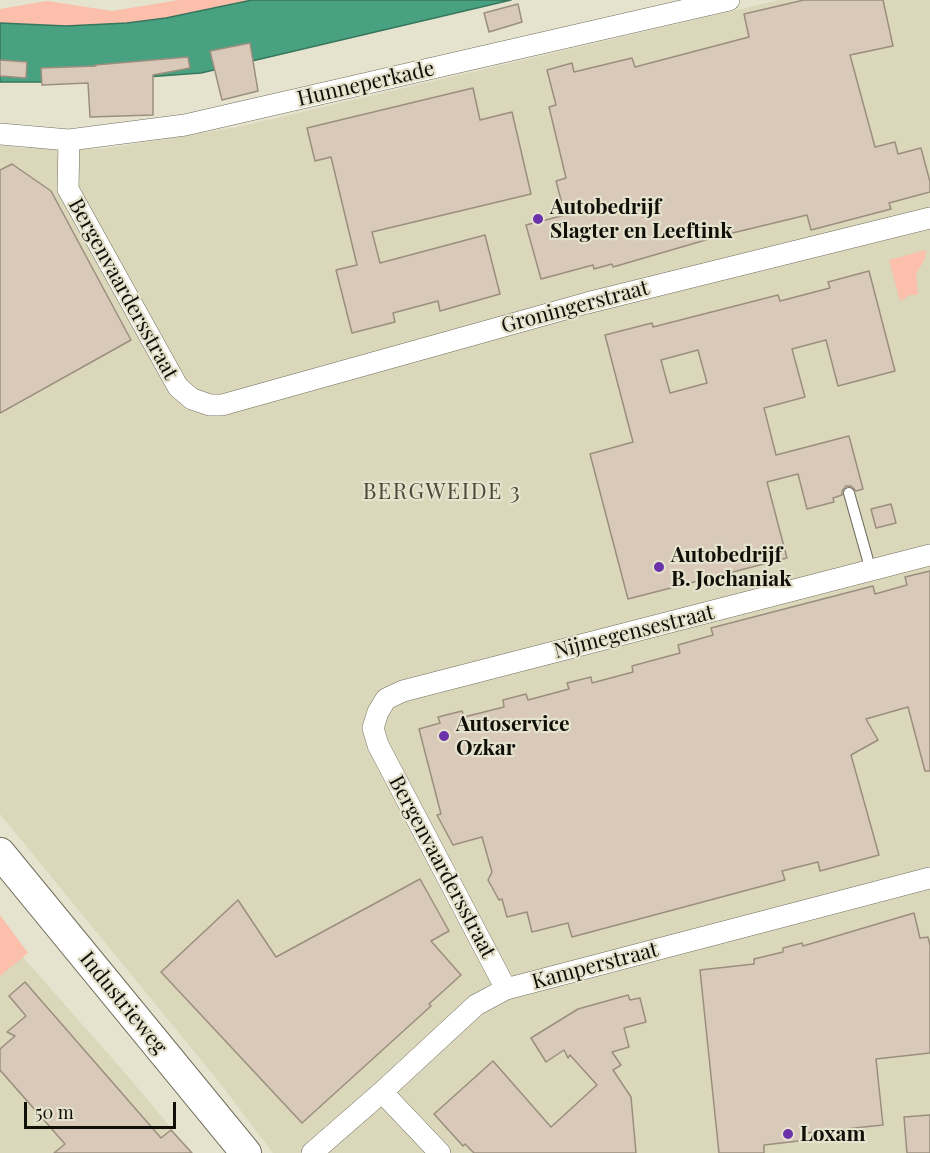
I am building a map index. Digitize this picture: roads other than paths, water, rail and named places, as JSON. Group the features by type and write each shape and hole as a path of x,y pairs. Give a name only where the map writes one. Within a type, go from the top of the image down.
{"street":[{"name":"Hunneperkade","path":"0,134 69,140 185,125 729,0"},
{"name":"Bergenvaardersstraat","path":"69,140 68,189 178,387 197,401 210,405 222,405"},
{"name":"Groningerstraat","path":"222,405 587,303 930,218"},
{"name":"Nijmegensestraat","path":"378,745 373,728 378,712 386,699 403,692 930,555"},
{"name":"Bergenvaardersstraat","path":"378,745 506,989"},
{"name":"Industrieweg","path":"2,859 246,1153"},
{"name":"Kamperstraat","path":"312,1153 476,1005 506,989 930,878"},
{"path":"382,1092 440,1153"}],"lane":[{"path":"849,493 871,571"}],"place":[{"name":"Autobedrijf Slagter en Leeftink","path":"538,219"},
{"name":"Autobedrijf B. Jochaniak","path":"659,567"},
{"name":"Autoservice Ozkar","path":"444,736"},
{"name":"Loxam","path":"788,1134"}],"district":[{"name":"BERGWEIDE 3","path":"442,492"}]}
